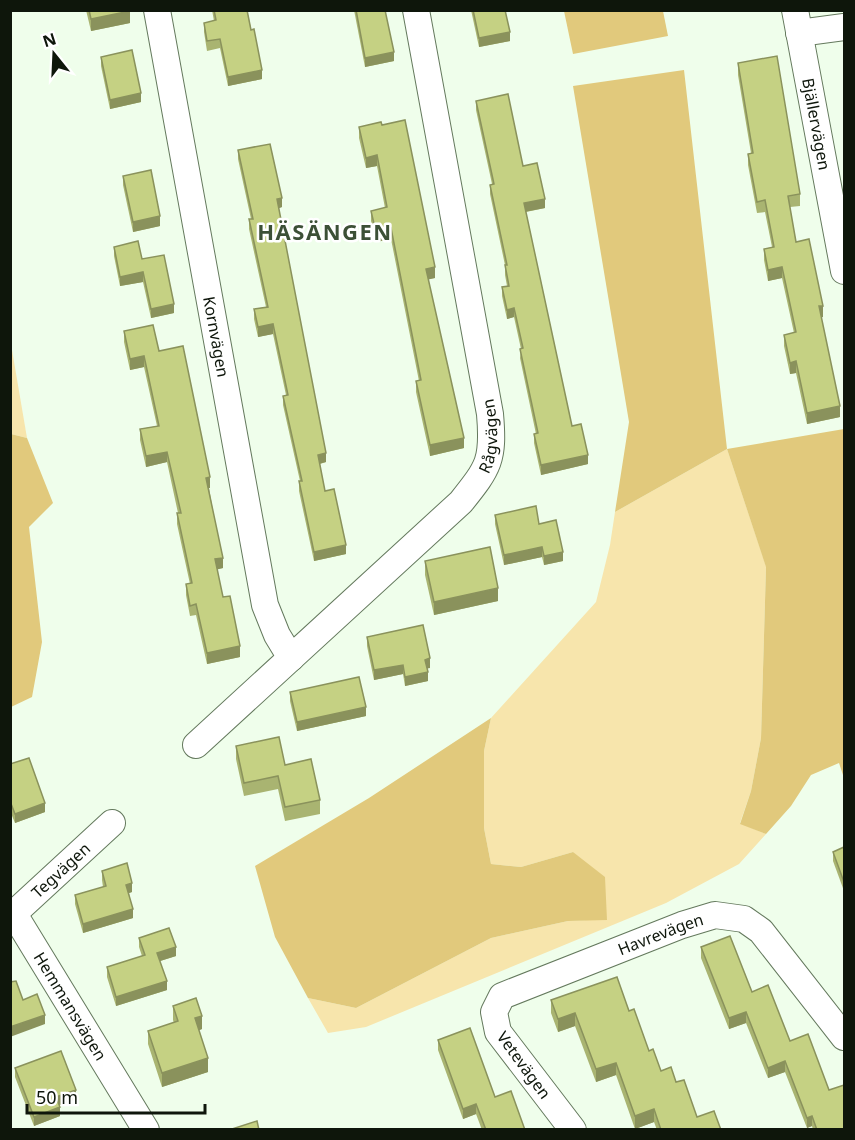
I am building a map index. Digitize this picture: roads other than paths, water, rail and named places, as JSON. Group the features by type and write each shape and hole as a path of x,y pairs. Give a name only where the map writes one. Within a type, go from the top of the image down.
{"street":[{"name":"Kornvägen","path":"157,10 265,605 277,635 291,658"},
{"name":"Rågvägen","path":"196,745 461,502 490,460 492,436 490,414 416,10"},
{"path":"797,22 844,27"},
{"name":"Bjällervägen","path":"797,22 844,271"},
{"name":"Tegvägen","path":"12,915 112,824"},
{"name":"Hemmansvägen","path":"12,915 146,1130"},
{"name":"Havrevägen","path":"502,996 682,925 715,915 744,919 761,932 844,1037"},
{"name":"Vetevägen","path":"502,996 494,1012 498,1032 573,1130"}],"district":[{"name":"HÄSÄNGEN","path":"325,231"}]}
